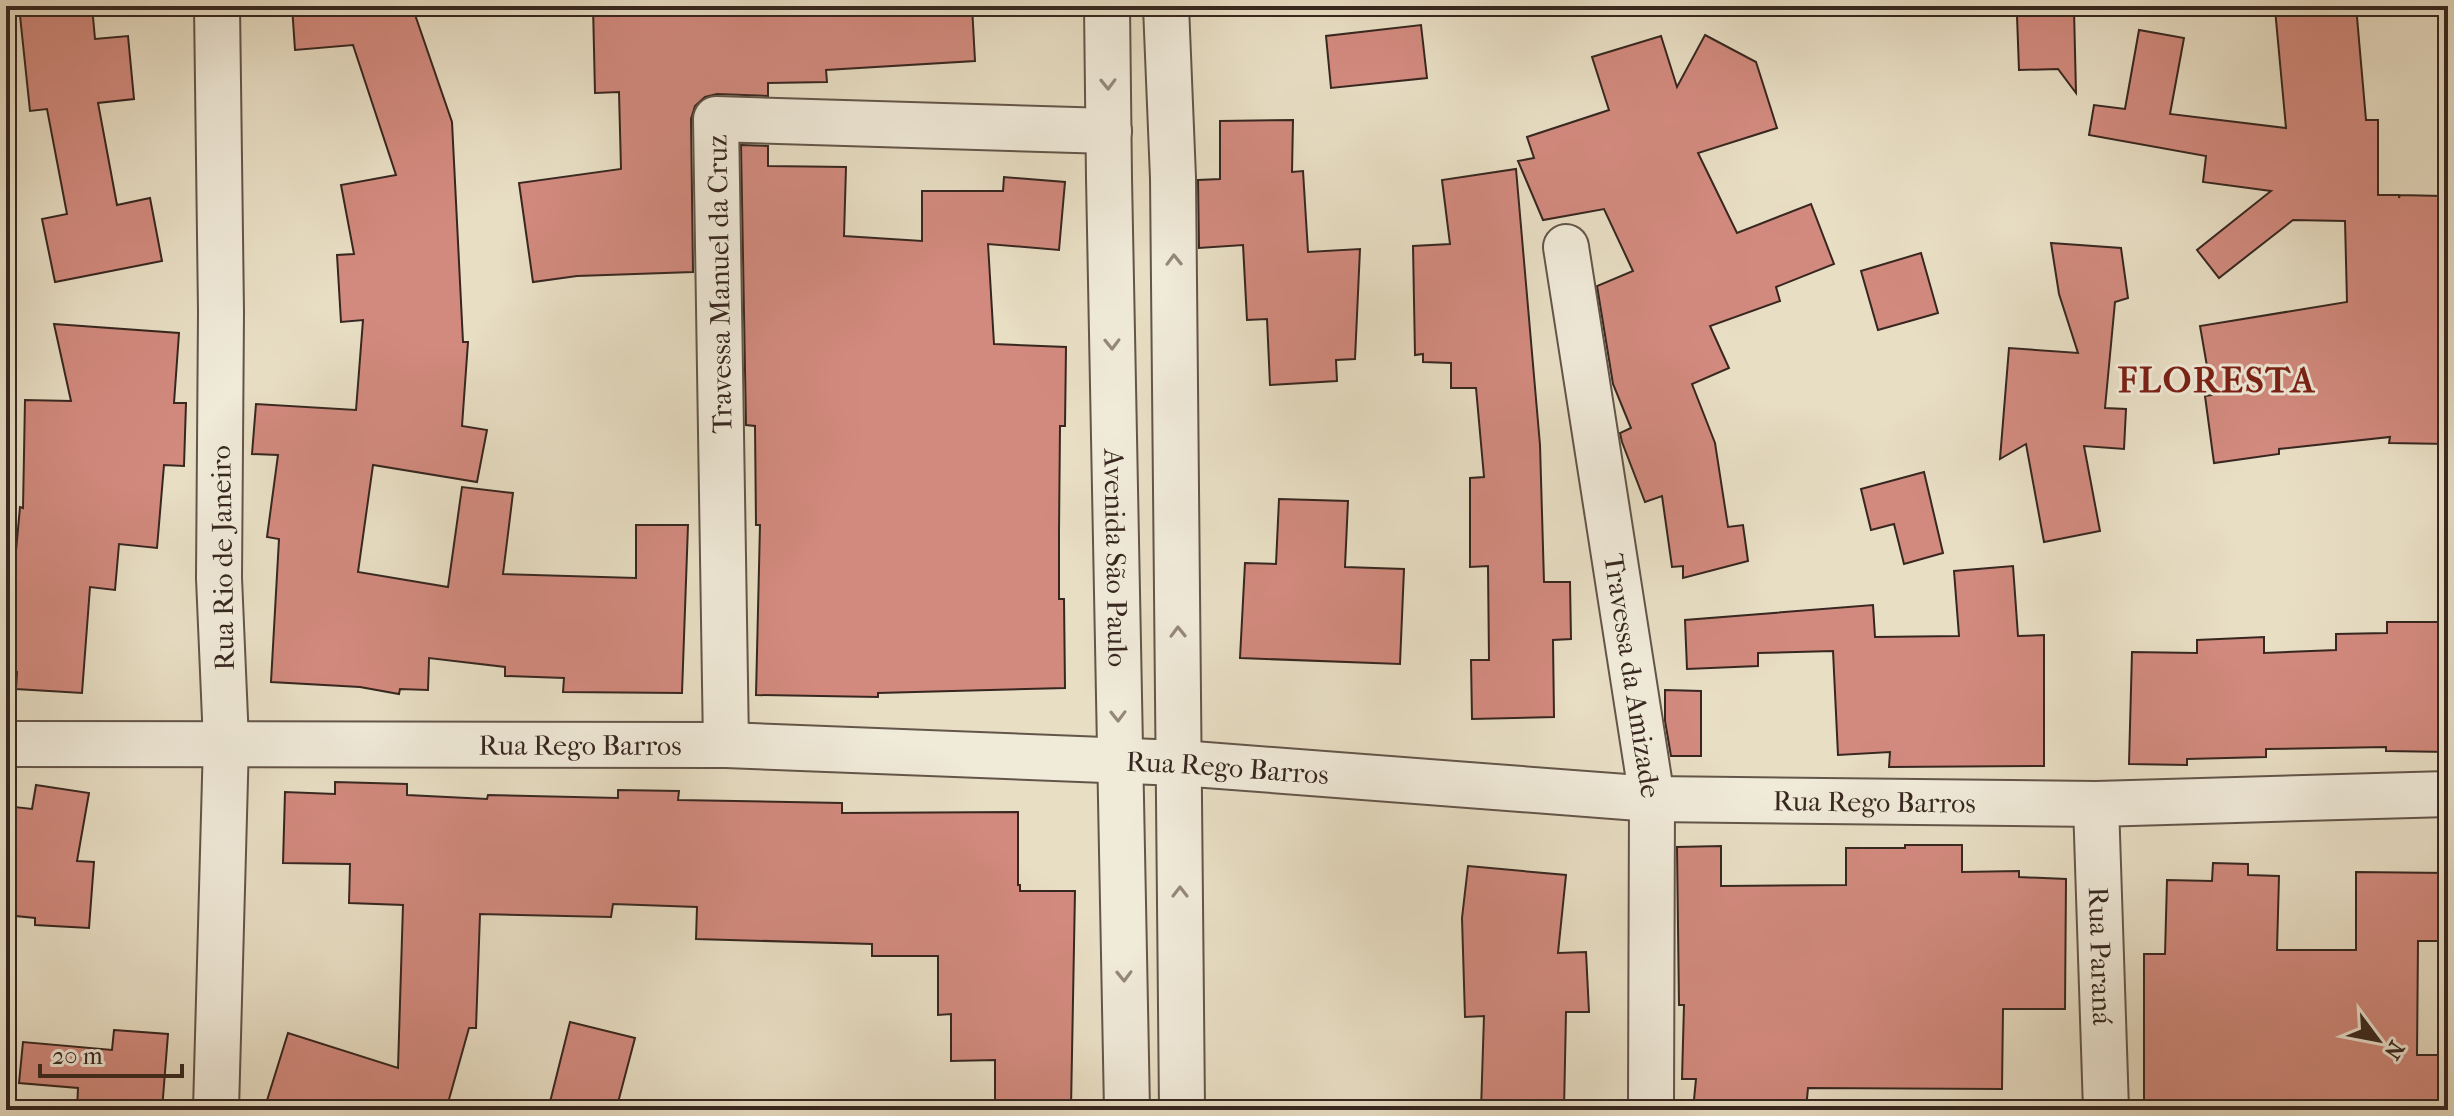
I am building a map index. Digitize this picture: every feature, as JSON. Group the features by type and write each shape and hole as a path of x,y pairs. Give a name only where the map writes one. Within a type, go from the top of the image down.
{"street":[{"name":"Rua Rio de Janeiro","path":"216,1110 226,742 219,578 221,312 217,6"},
{"name":"Avenida São Paulo","path":"1107,6 1127,1110"},
{"path":"1166,6 1173,178 1182,1110"},
{"name":"Travessa Manuel da Cruz","path":"726,745 716,119 1109,131"},
{"path":"1109,178 1173,178"},
{"name":"Travessa da Amizade","path":"1566,247 1652,799 1651,1110"},
{"name":"Rua Rego Barros","path":"6,744 726,745 1180,763 1652,799 2096,804 2448,794"},
{"name":"Rua Paraná","path":"2096,804 2106,1110"}],"building":[{"path":"19,6 92,6 95,39 128,36 134,99 98,103 117,205 150,198 162,261 55,282 42,219 67,214 47,109 30,111"},
{"path":"292,6 412,6 452,122 463,342 468,342 462,426 487,430 477,482 373,465 358,572 448,587 462,487 513,493 503,574 636,578 636,525 688,525 682,693 563,692 564,678 505,676 505,667 429,658 428,690 400,689 399,694 360,687 271,682 279,539 267,537 278,455 252,454 256,404 356,410 363,320 341,322 337,255 354,254 341,185 396,175 353,45 295,50"},
{"path":"593,6 972,6 975,61 826,70 827,82 768,83 768,96 717,94 705,97 695,106 691,119 693,272 577,276 533,282 519,183 621,169 619,92 595,93"},
{"path":"2017,6 2044,6 2046,11 2074,10 2076,93 2058,69 2019,70 2017,16 2014,12 2017,12"},
{"path":"2356,6 2366,120 2378,120 2378,195 2399,195 2399,198 2400,195 2442,196 2440,296 2445,296 2448,324 2448,444 2389,443 2390,437 2279,449 2279,454 2214,463 2205,396 2212,395 2200,326 2347,302 2345,221 2293,220 2219,278 2197,250 2271,191 2203,182 2206,156 2089,135 2094,105 2125,109 2139,30 2184,38 2170,114 2286,128 2275,9"},
{"path":"1421,25 1427,78 1331,88 1326,36"},
{"path":"1705,35 1756,62 1777,128 1698,153 1737,233 1811,204 1834,264 1776,287 1780,301 1710,326 1729,368 1692,384 1715,443 1728,527 1743,525 1748,561 1683,578 1683,566 1672,567 1662,496 1645,502 1620,433 1631,428 1613,384 1597,286 1633,271 1604,209 1543,220 1518,161 1534,158 1527,137 1609,110 1592,57 1661,36 1677,87"},
{"path":"1293,120 1292,172 1303,171 1308,252 1360,249 1355,359 1336,360 1337,381 1270,385 1267,319 1247,320 1243,245 1199,248 1198,180 1220,179 1220,121"},
{"path":"741,145 768,146 768,166 846,167 844,236 922,241 922,191 1003,191 1004,177 1065,182 1059,250 988,244 994,344 1066,347 1065,426 1060,426 1059,532 1059,599 1064,599 1065,688 878,693 878,697 756,695 760,525 756,525 755,426 746,425"},
{"path":"1516,169 1540,445 1544,582 1570,582 1571,639 1553,640 1554,717 1472,719 1471,660 1489,660 1488,566 1470,567 1470,478 1484,477 1476,388 1451,388 1451,363 1423,362 1423,354 1415,355 1413,246 1450,244 1442,180"},
{"path":"2051,243 2121,248 2128,298 2115,302 2105,408 2126,409 2124,449 2084,446 2100,531 2044,542 2026,444 2000,459 2009,348 2078,353 2059,294"},
{"path":"1921,253 1938,313 1878,330 1861,271"},
{"path":"54,324 179,333 174,403 186,403 184,466 164,465 157,548 119,544 115,590 90,587 82,693 16,689 17,672 6,671 6,573 14,573 20,507 23,508 25,400 71,401"},
{"path":"1924,472 1943,553 1904,564 1894,524 1871,530 1861,489"},
{"path":"1279,499 1348,501 1345,567 1404,569 1400,664 1240,658 1245,563 1276,564"},
{"path":"2013,566 2018,636 2044,635 2044,766 1889,767 1890,752 1838,755 1833,651 1758,653 1758,666 1687,669 1685,620 1873,605 1875,637 1959,636 1954,571"},
{"path":"2387,622 2448,622 2448,752 2386,751 2386,747 2266,749 2266,757 2187,759 2187,765 2129,764 2132,652 2197,653 2197,640 2264,637 2264,653 2336,650 2336,634 2387,633"},
{"path":"1665,690 1701,691 1701,756 1671,756 1665,721"},
{"path":"335,782 407,784 407,795 487,799 488,795 618,798 618,790 679,791 678,800 842,803 842,813 1018,812 1020,891 1075,891 1071,1108 995,1109 995,1060 951,1061 951,1014 938,1015 938,956 872,956 872,944 696,939 697,907 613,904 611,917 480,914 476,1028 469,1028 446,1110 264,1110 288,1033 398,1068 403,905 349,903 350,864 283,863 285,792 335,794"},
{"path":"36,785 89,793 77,861 94,862 89,928 35,925 35,918 6,915 6,806 32,809"},
{"path":"1905,845 1962,845 1962,872 2019,871 2019,877 2066,879 2065,1009 2003,1009 2002,1089 1808,1088 1806,1110 1693,1110 1696,1079 1682,1079 1684,1005 1679,1005 1677,847 1721,846 1721,886 1846,885 1846,848 1905,848"},
{"path":"2213,863 2248,864 2248,875 2279,876 2277,950 2356,950 2356,872 2448,873 2448,941 2418,941 2417,1055 2444,1055 2444,1110 2144,1110 2144,954 2165,954 2167,880 2212,881"},
{"path":"1468,866 1566,875 1558,953 1586,952 1589,1012 1566,1012 1564,1110 1481,1110 1484,1016 1465,1017 1462,918"},
{"path":"570,1022 635,1038 616,1110 548,1110"},
{"path":"114,1030 168,1034 162,1110 77,1110 78,1088 19,1083 23,1042 112,1050"}],"district":[{"name":"FLORESTA","path":"2217,379"}]}
